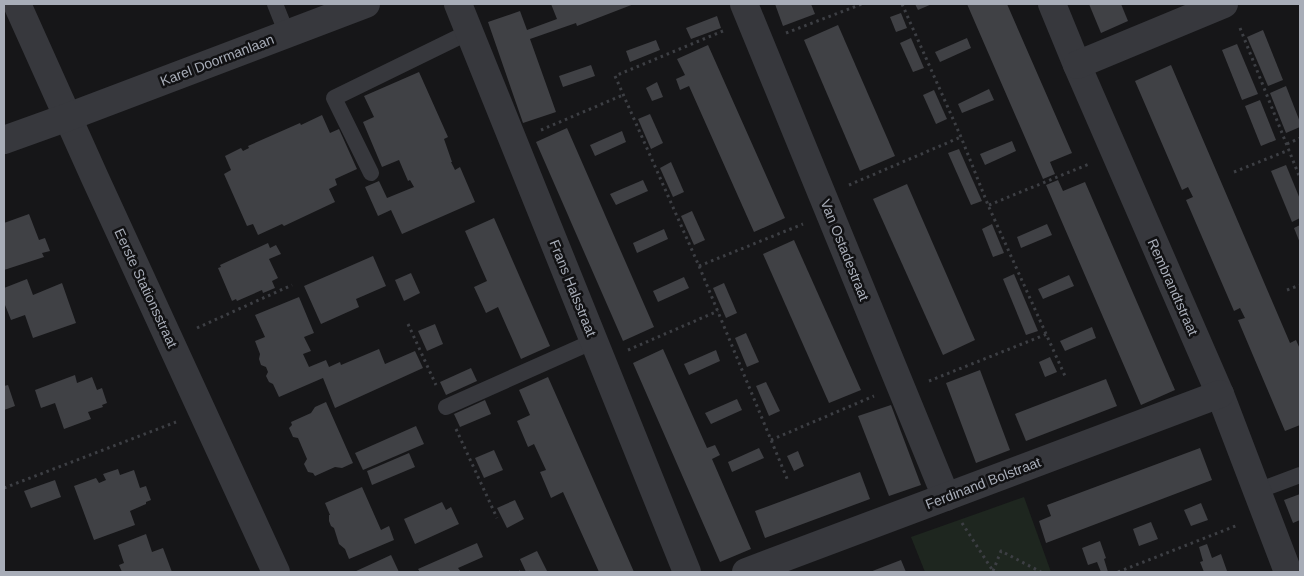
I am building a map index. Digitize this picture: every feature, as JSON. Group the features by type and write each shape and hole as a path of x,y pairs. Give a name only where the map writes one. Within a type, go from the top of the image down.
{"street":[{"name":"Eerste Stationsstraat","path":"17,4 276,572"},
{"name":"Karel Doormanlaan","path":"4,140 68,118 366,4"},
{"name":"Frans Halsstraat","path":"458,4 687,572"},
{"name":"Rembrandtstraat","path":"1052,4 1220,394 1288,572"},
{"path":"1077,65 1231,12"},
{"name":"Van Ostadestraat","path":"752,22 946,497"},
{"name":"Ferdinand Bolstraat","path":"746,572 1220,394"}],"lane":[{"path":"275,4 287,34"},
{"path":"371,173 334,98 469,32"},
{"path":"446,406 598,351"},
{"path":"1262,502 1300,475"}],"path":[{"path":"788,481 699,266 615,76 752,22 862,4"},
{"path":"902,4 961,137 988,205 1065,376"},
{"path":"1231,12 1300,178"},
{"path":"514,142 623,95"},
{"path":"699,266 961,137"},
{"path":"1286,144 1300,138"},
{"path":"1234,172 1289,150"},
{"path":"988,205 1115,153"},
{"path":"170,340 292,285"},
{"path":"1287,290 1300,285"},
{"path":"598,351 718,311"},
{"path":"771,440 901,388 1047,334"},
{"path":"4,488 202,411"},
{"path":"946,497 992,572"},
{"path":"1118,572 1262,502"},
{"path":"992,572 1001,551 1041,572"}],"shaded area":[{"path":"1024,497 1051,572 925,572 911,537"}],"building":[{"path":"551,4 634,4 577,26 576,23 530,39 556,112 523,123 488,22 520,11 527,30 557,19"},
{"path":"775,4 811,4 815,14 783,26"},
{"path":"915,4 932,4 918,10"},
{"path":"967,4 1007,4 1072,153 1050,162 1055,174 1043,179"},
{"path":"1089,4 1121,4 1128,21 1101,33"},
{"path":"901,13 907,28 896,32 890,17"},
{"path":"717,16 721,28 691,39 686,28"},
{"path":"838,25 895,156 860,171 804,40"},
{"path":"1263,30 1283,80 1268,86 1247,37"},
{"path":"911,38 924,68 913,72 900,43"},
{"path":"967,38 971,48 940,62 935,52"},
{"path":"656,40 660,50 630,62 626,51"},
{"path":"1237,44 1258,94 1242,100 1222,50"},
{"path":"708,45 785,218 754,232 689,86 680,90 676,79 685,75 677,59"},
{"path":"591,65 595,76 563,87 559,76"},
{"path":"1171,65 1290,343 1296,340 1300,349 1300,425 1285,431 1238,320 1245,318 1240,308 1234,311 1186,200 1193,197 1188,187 1182,190 1135,81"},
{"path":"419,72 448,137 444,139 451,162 455,170 460,167 475,202 402,234 391,210 378,216 365,187 379,181 387,198 414,187 410,180 408,181 399,160 382,167 363,122 374,117 364,96"},
{"path":"657,82 663,97 652,101 646,88"},
{"path":"1286,86 1300,122 1300,127 1286,133 1270,93"},
{"path":"989,89 994,100 962,113 958,104"},
{"path":"934,90 947,119 936,124 923,95"},
{"path":"1260,100 1276,140 1261,146 1245,106"},
{"path":"650,114 663,143 651,149 638,119"},
{"path":"322,115 330,133 339,129 357,169 335,179 337,185 329,189 335,202 284,226 282,224 258,235 253,224 247,226 224,174 231,170 225,156 241,148 243,151 249,148 248,146"},
{"path":"567,128 654,327 623,341 536,142"},
{"path":"622,131 626,142 595,156 590,145"},
{"path":"1012,141 1016,151 985,165 980,154"},
{"path":"959,149 982,201 971,205 948,153"},
{"path":"671,162 684,192 673,197 660,168"},
{"path":"1286,165 1300,199 1300,218 1292,222 1271,171"},
{"path":"643,180 648,191 616,205 610,194"},
{"path":"1058,180 1063,191 1085,182 1175,390 1141,405 1046,185"},
{"path":"907,184 975,340 943,355 873,199"},
{"path":"692,211 705,240 694,245 681,216"},
{"path":"29,214 39,240 45,238 50,251 42,253 44,257 4,270 4,223"},
{"path":"494,218 550,346 521,359 498,307 486,313 474,287 487,281 465,231"},
{"path":"992,224 1004,253 993,257 982,229"},
{"path":"1047,224 1052,235 1021,248 1017,237"},
{"path":"1300,225 1300,243 1294,228"},
{"path":"664,229 668,239 637,253 633,243"},
{"path":"794,240 861,390 829,403 763,254"},
{"path":"268,243 270,248 276,245 281,254 269,259 278,278 272,281 275,288 263,293 262,290 237,301 236,299 232,301 218,268 221,267 220,265"},
{"path":"373,256 386,286 356,299 359,307 321,324 304,286"},
{"path":"411,273 420,293 404,301 395,280"},
{"path":"1014,274 1038,331 1026,335 1003,279"},
{"path":"1069,275 1074,286 1043,299 1038,289"},
{"path":"684,277 689,288 658,302 653,291"},
{"path":"27,279 33,295 62,283 76,323 33,338 25,315 11,320 4,305 4,288"},
{"path":"724,283 737,313 726,318 713,288"},
{"path":"299,297 314,333 304,337 311,351 303,354 309,367 326,360 329,367 340,362 341,365 379,349 385,364 415,351 423,368 335,408 323,378 279,397 273,384 269,382 266,376 268,372 266,367 261,365 259,359 260,354 255,341 265,337 255,315"},
{"path":"435,324 443,344 427,351 418,331"},
{"path":"1092,327 1096,338 1065,351 1060,341"},
{"path":"746,333 759,362 747,367 735,338"},
{"path":"663,349 707,448 715,445 720,455 712,459 751,549 720,562 633,363"},
{"path":"716,350 720,361 689,375 684,364"},
{"path":"1050,357 1057,372 1045,377 1039,362"},
{"path":"471,368 477,381 446,395 440,382"},
{"path":"980,370 1010,450 976,463 946,383"},
{"path":"75,375 77,383 92,377 97,390 102,388 107,403 102,405 103,407 88,412 91,419 64,429 55,403 41,408 35,390"},
{"path":"548,377 634,572 599,572 563,492 551,498 540,472 546,470 534,444 528,447 517,421 530,415 519,390"},
{"path":"1106,379 1117,406 1026,441 1015,414"},
{"path":"766,382 780,411 769,416 756,386"},
{"path":"8,385 15,406 4,410 4,386"},
{"path":"737,399 742,410 711,424 705,413"},
{"path":"485,400 491,414 460,427 454,414"},
{"path":"326,402 353,463 342,468 335,467 315,476 313,473 308,472 304,464 307,459 298,438 293,437 289,428 292,425 291,422 311,413 315,407"},
{"path":"891,405 921,485 889,496 858,416"},
{"path":"416,426 424,444 363,470 355,453"},
{"path":"759,448 764,458 732,472 728,462"},
{"path":"1200,448 1212,480 1046,543 1039,521 1051,516 1047,505"},
{"path":"494,450 503,470 484,478 475,458"},
{"path":"798,451 804,466 794,471 787,456"},
{"path":"409,453 415,467 372,485 367,471"},
{"path":"118,469 120,475 134,470 140,488 146,486 151,500 130,511 135,525 94,540 74,486 96,478 99,483 106,480 103,474"},
{"path":"860,472 870,499 765,538 755,511"},
{"path":"55,480 61,497 31,508 24,491"},
{"path":"362,487 381,530 389,526 394,540 349,559 345,549 339,544 334,528 331,526 329,521 330,515 325,503"},
{"path":"1300,494 1300,520 1293,523 1284,500"},
{"path":"515,500 524,519 507,528 497,508"},
{"path":"442,502 446,510 451,507 459,524 415,544 404,519"},
{"path":"1201,503 1208,520 1191,526 1184,510"},
{"path":"1151,522 1158,539 1139,546 1133,529"},
{"path":"146,534 152,552 163,548 172,572 122,572 119,565 124,563 118,545"},
{"path":"1100,541 1106,558 1104,559 1108,572 1101,572 1097,562 1088,565 1082,548"},
{"path":"477,543 483,557 458,568 461,572 420,572 418,569"},
{"path":"1207,544 1212,558 1221,554 1227,571 1204,572 1200,562 1203,561 1199,547"},
{"path":"537,551 547,571 526,572 520,559"},
{"path":"391,555 399,572 354,572"},
{"path":"901,560 906,572 870,572 875,570"}]}
